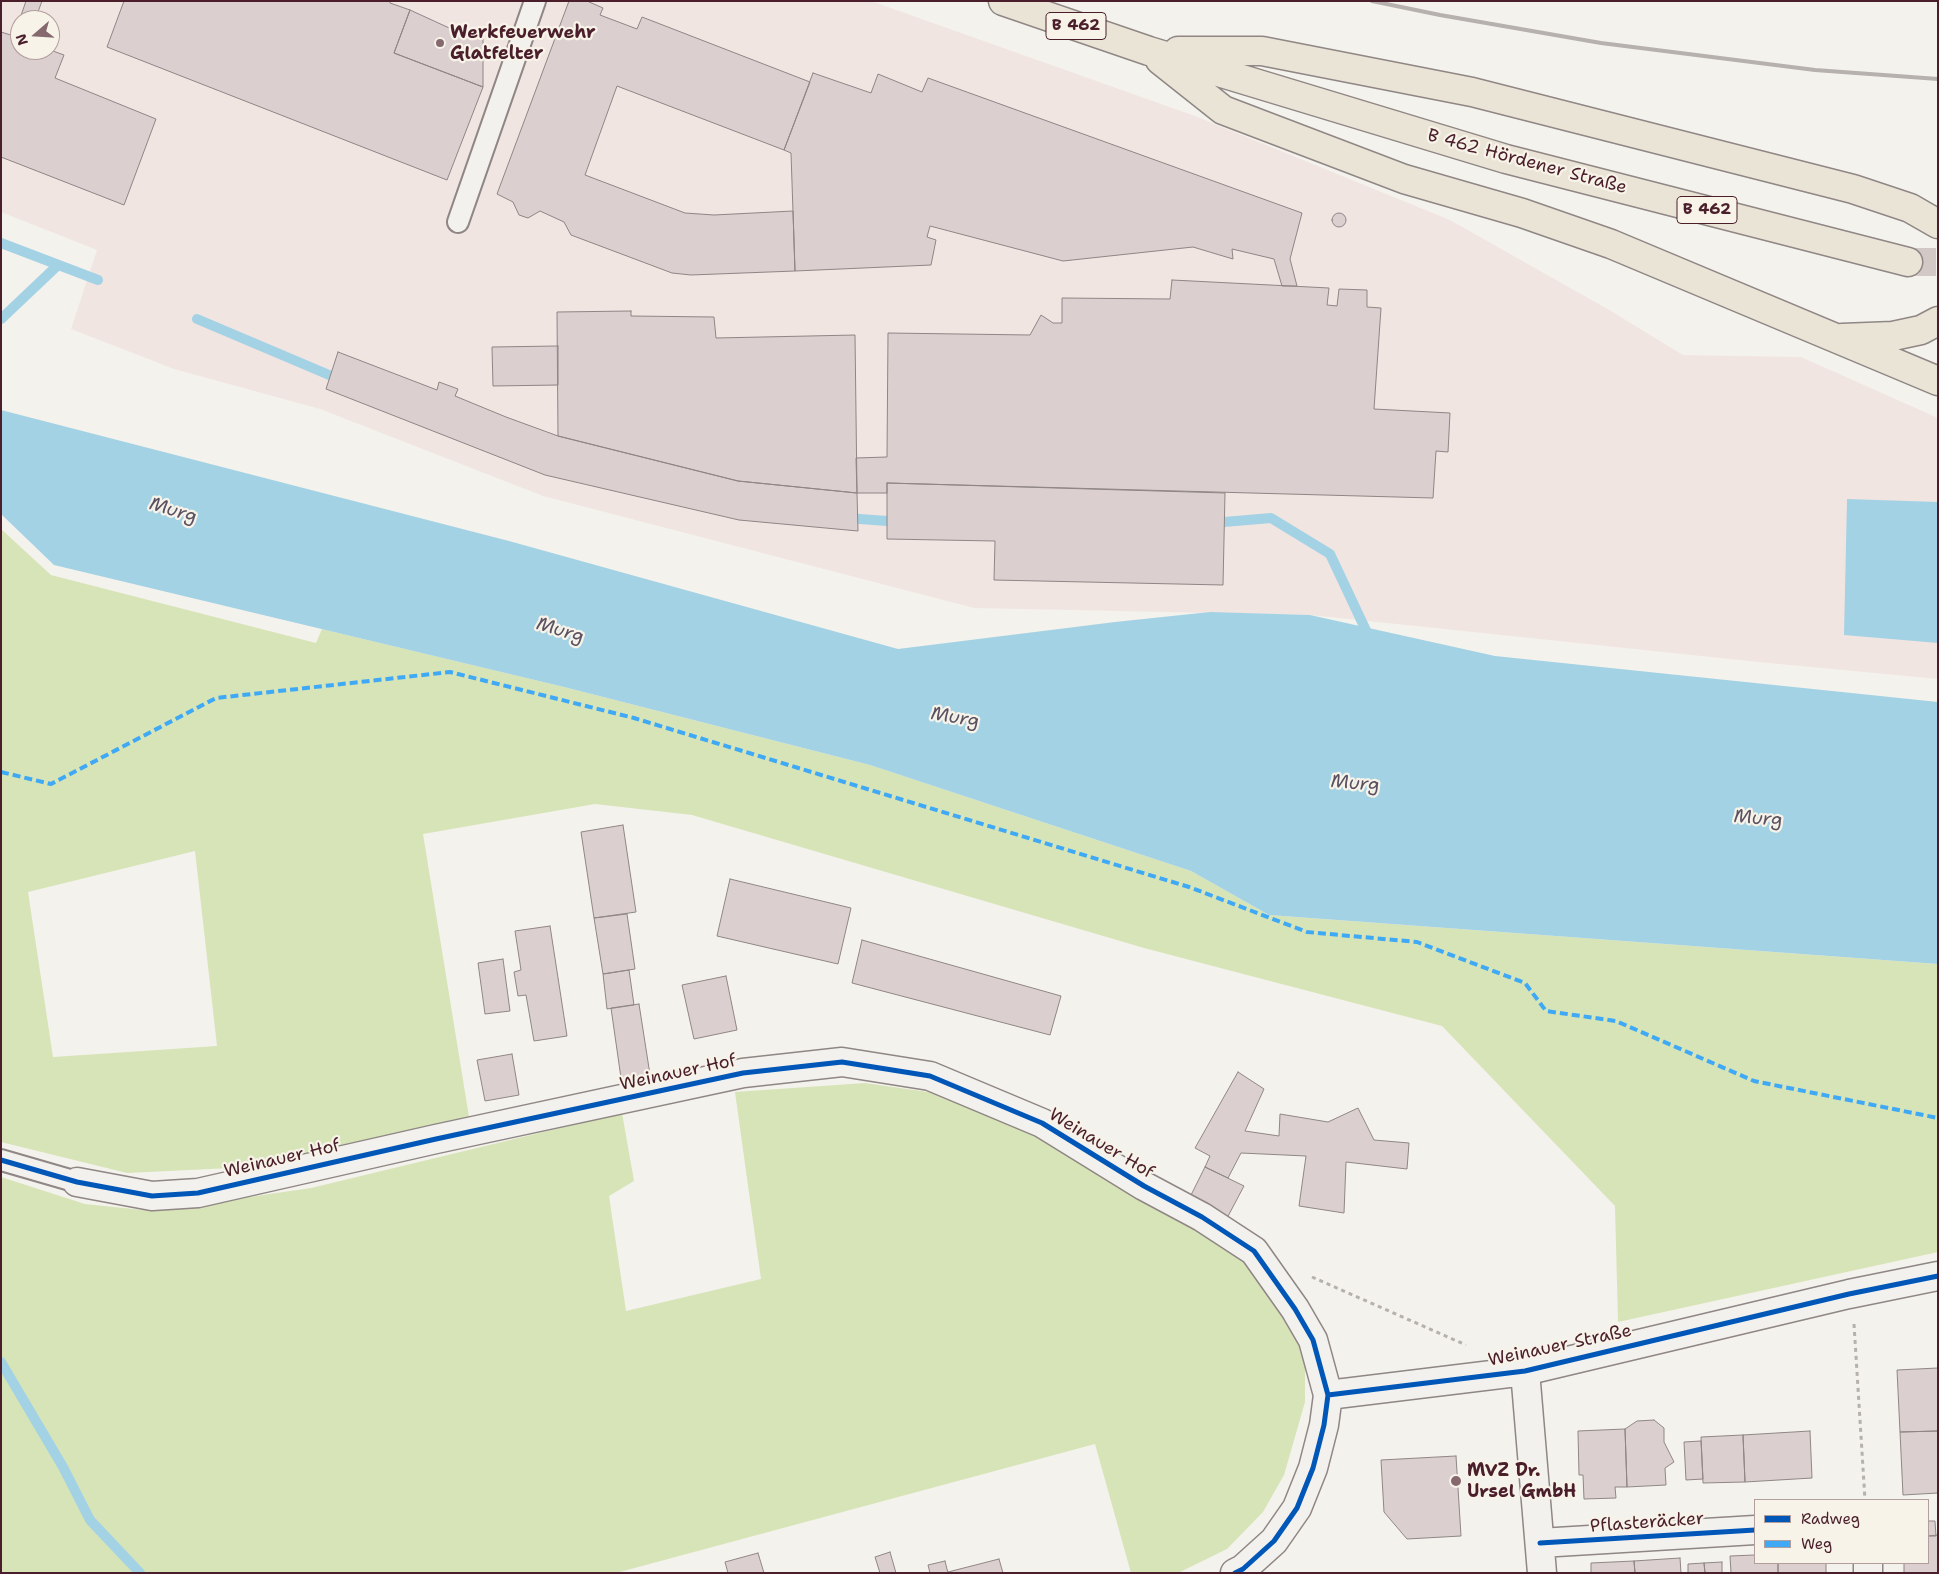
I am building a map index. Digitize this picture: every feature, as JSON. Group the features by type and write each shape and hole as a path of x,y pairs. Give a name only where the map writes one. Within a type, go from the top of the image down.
{"main road":[{"name":"B 462","path":"1004,1 1149,51"},
{"path":"1149,51 1262,51 1472,92 1853,189 1910,208 1938,224"},
{"path":"1149,51 1223,110 1404,179 1522,213 1611,244 1938,382"},
{"name":"B 462 Hördener Straße","path":"1149,51 1506,159 1908,262"},
{"path":"1835,338 1893,336 1921,330 1938,321"}],"street":[{"name":"Weinauer Hof","path":"77,1182 152,1196 198,1193 445,1137 744,1073 842,1062 930,1076 1042,1123 1144,1186 1202,1217 1254,1251 1295,1309 1313,1340 1328,1395"},
{"name":"Weinauer Straße","path":"1328,1395 1525,1371 1849,1294 1938,1276"},
{"path":"1525,1371 1542,1573"},
{"path":"1236,1573 1274,1541 1297,1508 1313,1468 1324,1425 1328,1395"},
{"name":"Pflasteräcker","path":"1540,1544 1754,1530"}],"lane":[{"path":"458,222 535,1"},
{"name":"Weinauer Hof","path":"1,1160 77,1182"}],"path":[{"path":"1308,1275 1471,1347"},
{"path":"1849,1294 1854,1328 1865,1499"}],"shaded area":[{"path":"1,1 871,1 1195,116 1450,220 1611,311 1683,355 1801,357 1938,418 1938,679 1311,615 974,608 543,496 320,409 174,369 71,329 97,250 1,212"}],"green space":[{"path":"1,529 51,575 316,643 322,629 564,687 870,765 1191,871 1269,915 1938,964 1938,1252 1618,1322 1615,1206 1442,1026 1144,948 692,815 595,804 423,834 470,1123 231,1168 127,1173 1,1142","holes":["195,851 217,1046 53,1057 28,892"]},
{"path":"865,1083 942,1094 1061,1147 1234,1250 1269,1290 1305,1357 1305,1402 1284,1475 1263,1512 1227,1549 1178,1573 1131,1573 1095,1444 616,1573 1,1573 1,1177 85,1204 153,1211 311,1188 622,1113 634,1181 609,1196 626,1311 761,1279 735,1092"}],"water":[{"name":"Murg","path":"1,410 509,541 898,649 1210,612 1310,615 1495,656 1938,702 1938,964 1269,915 1191,871 870,765 564,687 54,565 1,514"},
{"path":"1847,499 1938,502 1938,643 1844,635"}],"building":[{"path":"26,1 42,1 39,10 23,10"},
{"path":"124,1 390,1 390,3 410,10 394,53 483,87 447,180 107,47"},
{"path":"569,1 587,1 603,8 600,15 637,29 642,17 810,82 784,150 617,86 585,175 685,213 714,215 793,211 795,271 691,275 672,273 571,235 564,222 540,211 528,218 519,215 513,202 497,194"},
{"name":"Werkfeuerwehr Glatfelter","path":"410,10 458,32 481,29 483,33 483,87 394,53"},
{"path":"1,32 10,35 10,60 60,60 60,54 64,55 55,78 156,119 124,205 1,157"},
{"path":"813,73 871,93 878,74 922,92 928,78 1302,213 1290,259 1297,286 1282,286 1274,259 1232,249 1233,259 1193,247 1063,261 930,226 927,237 936,240 931,265 795,271 791,153 784,150"},
{"path":"1336,213 1342,213 1346,220 1342,227 1336,227 1332,223 1332,217"},
{"path":"1172,280 1329,288 1327,305 1337,306 1339,289 1367,290 1367,307 1381,308 1374,409 1450,413 1448,452 1436,451 1433,498 887,483 887,493 857,493 856,458 887,457 888,333 1030,335 1041,315 1053,323 1062,323 1062,298 1170,299"},
{"path":"631,311 631,316 714,317 716,338 855,335 857,493 738,481 558,436 557,312"},
{"path":"558,346 558,385 493,386 492,347"},
{"path":"338,352 437,390 439,382 458,389 455,396 558,436 738,481 857,493 858,531 739,520 545,475 326,389"},
{"path":"887,483 1225,493 1223,585 994,580 995,541 887,539"},
{"path":"623,825 636,912 594,918 581,832"},
{"path":"730,879 851,908 838,964 717,936"},
{"path":"627,914 635,969 603,974 594,918"},
{"path":"550,926 567,1036 534,1041 526,995 518,996 514,972 521,970 515,931"},
{"path":"862,940 1061,996 1050,1035 852,983"},
{"path":"503,959 510,1011 485,1014 478,963"},
{"path":"629,970 634,1005 607,1009 603,974"},
{"path":"726,976 737,1030 694,1039 682,985"},
{"path":"639,1004 651,1081 622,1085 611,1008"},
{"path":"512,1054 519,1095 485,1101 477,1060"},
{"path":"1238,1072 1264,1089 1245,1131 1279,1136 1280,1114 1328,1122 1358,1108 1374,1140 1409,1143 1407,1169 1346,1162 1344,1213 1299,1206 1306,1156 1241,1153 1228,1178 1205,1167 1210,1156 1195,1148"},
{"path":"1205,1167 1244,1186 1226,1220 1188,1201"},
{"path":"1938,1368 1938,1431 1900,1432 1897,1370"},
{"path":"1654,1420 1664,1428 1664,1442 1674,1462 1665,1468 1666,1485 1627,1487 1625,1429 1637,1421"},
{"path":"1625,1429 1627,1487 1615,1487 1616,1498 1584,1499 1583,1475 1579,1475 1578,1431"},
{"path":"1810,1431 1812,1478 1745,1482 1743,1435"},
{"path":"1938,1431 1938,1493 1903,1495 1900,1432"},
{"path":"1743,1435 1745,1482 1703,1483 1701,1437"},
{"path":"1701,1441 1703,1479 1686,1480 1684,1442"},
{"path":"1456,1456 1461,1536 1407,1539 1384,1512 1381,1460"},
{"path":"1929,1521 1935,1521 1936,1536 1929,1536"},
{"path":"1938,1535 1938,1573 1904,1573 1904,1564 1929,1564 1929,1536"},
{"path":"890,1552 896,1573 880,1573 875,1557"},
{"path":"758,1553 764,1573 728,1573 725,1562"},
{"path":"1754,1555 1754,1564 1778,1564 1778,1573 1731,1573 1730,1556"},
{"path":"1680,1558 1681,1573 1635,1573 1634,1561"},
{"path":"999,1559 1003,1573 948,1573 948,1572"},
{"path":"945,1561 948,1573 930,1573 928,1565"},
{"path":"1634,1561 1635,1573 1591,1573 1591,1563"},
{"path":"1722,1562 1722,1573 1705,1573 1704,1563"},
{"path":"1704,1563 1705,1573 1688,1573 1688,1564"},
{"path":"1778,1564 1826,1564 1826,1573 1778,1573"}],"waterway":[{"path":"1,243 98,280"},
{"path":"1,319 58,265"},
{"path":"197,319 341,380"},
{"path":"846,518 887,521"},
{"path":"1224,522 1271,518 1330,554 1370,639"},
{"path":"1,1362 63,1467 90,1520 140,1573"}],"tunnel":[{"path":"1908,262 1938,262"}],"railway":[{"path":"1372,1 1440,15 1601,43 1815,70 1938,79"}],"marked path":[{"path":"1,772 51,784 216,698 450,672 634,718 1189,887 1307,932 1417,942 1525,983 1546,1011 1616,1021 1754,1081 1938,1118"}],"cycle path":[{"path":"1,1160 77,1182 152,1196 198,1193 436,1139 743,1073 842,1062 930,1076 1042,1123 1144,1186 1202,1217 1254,1251 1295,1309 1313,1340 1328,1395 1324,1425 1313,1468 1297,1508 1274,1541 1243,1569 1235,1573"},
{"path":"1328,1395 1525,1371 1849,1294 1938,1276"},
{"path":"1540,1543 1754,1530"}],"place":[{"name":"Werkfeuerwehr Glatfelter","path":"440,43"},
{"name":"MVZ Dr. Ursel GmbH","path":"1456,1481"}]}
